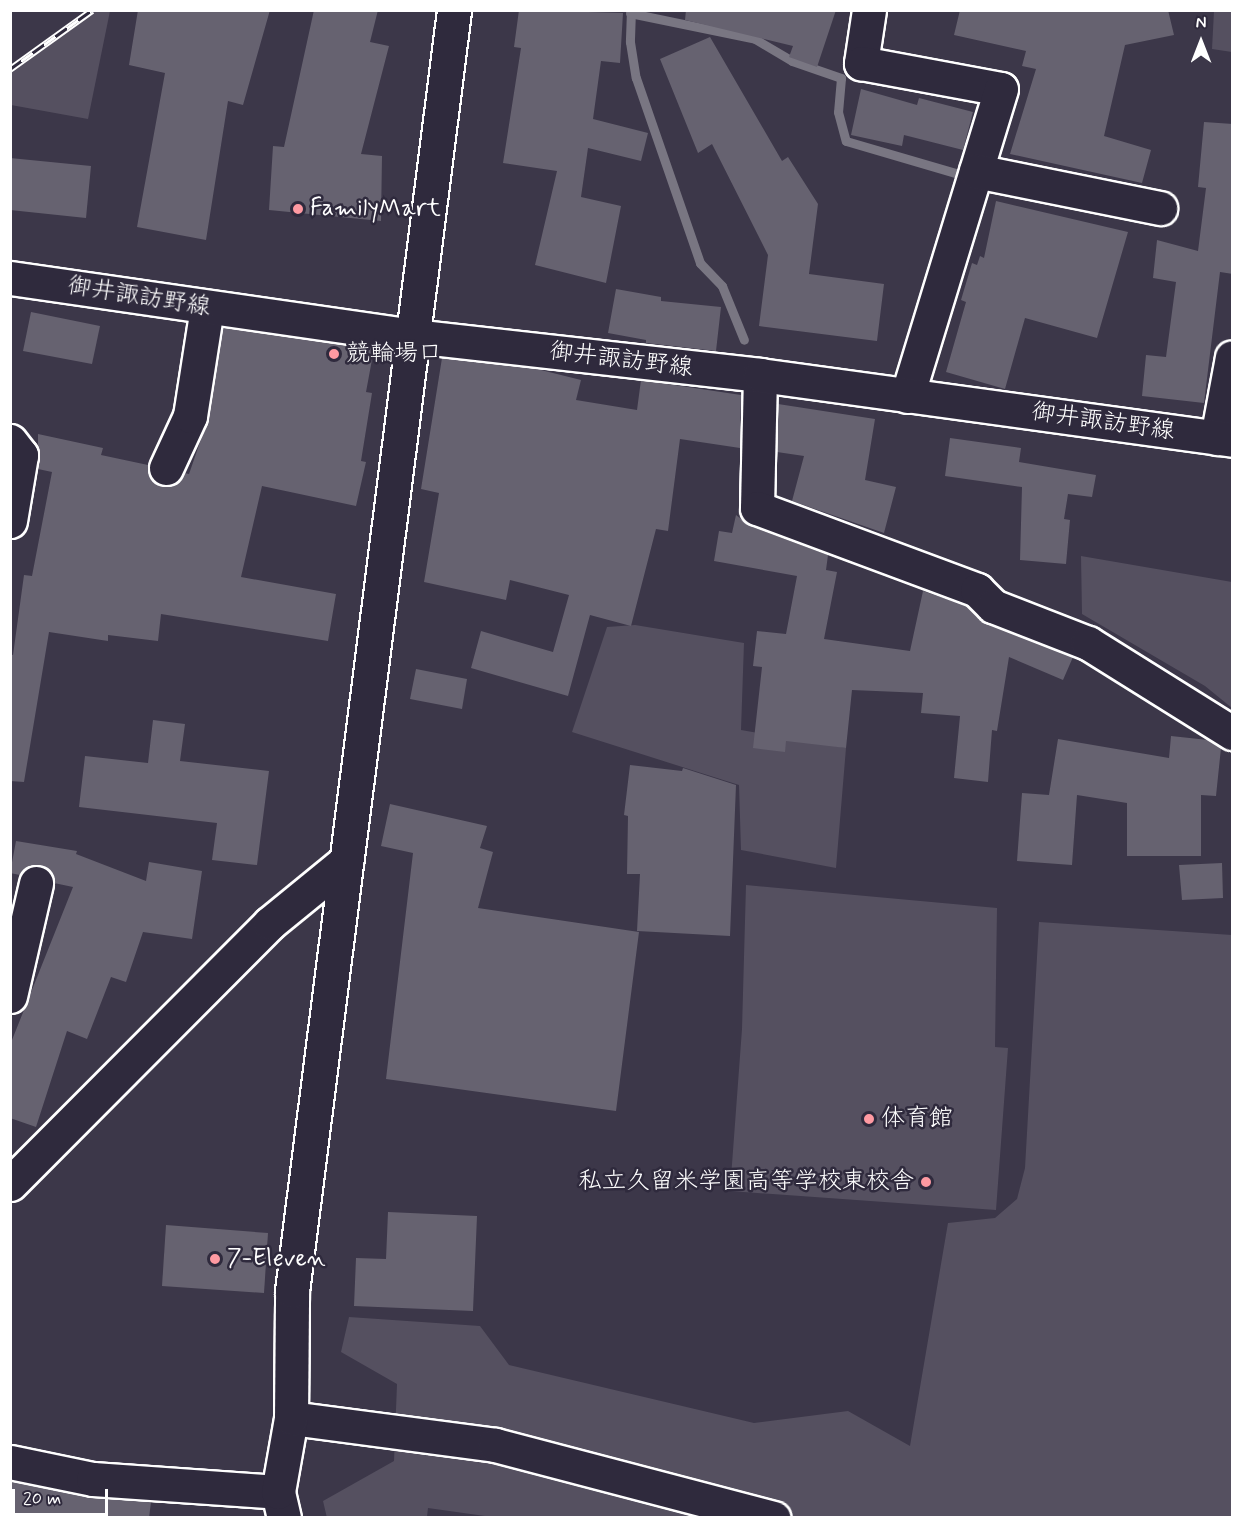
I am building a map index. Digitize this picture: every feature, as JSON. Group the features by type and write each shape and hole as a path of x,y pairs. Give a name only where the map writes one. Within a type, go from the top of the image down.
{"street":[{"path":"10,1462 93,1479 281,1505 291,1418 292,1291 454,10"},
{"path":"869,10 861,63 1001,89 907,396"},
{"path":"976,171 1160,208"},
{"name":"御井諏訪野線","path":"11,278 413,336 760,375 1225,439"},
{"path":"166,468 190,416 207,307"},
{"path":"1225,439 1233,357"},
{"path":"760,375 757,508 977,590 993,606 1088,643 1233,733"},
{"path":"10,441 21,455 10,521"},
{"path":"12,1180 270,923 346,861"},
{"path":"10,996 36,883"},
{"path":"291,1418 495,1445 774,1518"}],"shaded area":[{"path":"92,11 110,11 88,119 11,105 11,69"},
{"path":"1214,11 1232,11 1232,52 1212,49"},
{"path":"1081,556 1232,582 1232,708 1205,686 1082,614"},
{"path":"635,625 744,643 741,730 846,748 836,868 741,850 739,785 572,732 607,627"},
{"path":"746,885 997,908 995,1047 1008,1048 996,1210 730,1191 742,1029"},
{"path":"1039,922 1232,935 1232,1517 499,1518 428,1508 427,1517 327,1518 323,1501 394,1461 397,1384 341,1352 349,1317 480,1326 509,1365 754,1423 848,1411 910,1446 948,1223 995,1218 1017,1199 1025,1168"}],"building":[{"path":"138,10 270,10 243,105 228,101 206,240 137,227 165,73 129,65"},
{"path":"314,10 378,10 370,42 389,46 361,154 382,156 381,221 269,210 273,146 284,147"},
{"path":"519,10 623,13 620,63 601,61 593,119 648,133 641,161 588,148 581,197 621,206 606,283 535,265 557,171 503,163 521,48 514,47"},
{"path":"686,10 836,10 817,67 789,57 793,46 685,20"},
{"path":"960,10 1168,10 1174,35 1125,45 1104,136 1151,150 1142,183 1010,154 1036,69 1022,66 1026,51 954,35"},
{"path":"710,37 782,161 788,157 818,204 809,274 884,284 877,341 759,326 768,255 712,144 698,153 660,59"},
{"path":"861,89 917,105 919,98 973,112 963,150 904,135 902,146 851,135"},
{"path":"1204,122 1233,124 1233,274 1220,272 1204,403 1142,396 1146,355 1166,357 1176,282 1153,278 1157,240 1198,251 1206,188 1198,187"},
{"path":"10,158 91,166 86,218 10,210"},
{"path":"996,201 1128,232 1097,338 1025,318 1005,389 946,372 966,302 961,300 972,263 977,265 980,256 984,258"},
{"path":"616,289 661,297 661,301 721,307 716,351 646,343 646,340 608,333"},
{"path":"31,312 100,326 92,364 23,351"},
{"path":"223,328 374,349 366,392 372,393 361,461 366,462 356,506 262,486 241,577 336,594 328,641 161,614 158,641 108,635 108,641 49,632 24,782 10,781 10,654 13,655 24,575 32,576 52,472 38,469 38,434 103,448 101,455 148,465 150,478 158,485 176,484 184,473 189,474 208,419"},
{"path":"442,358 537,369 581,380 576,400 637,410 641,380 741,395 740,448 680,439 668,531 656,529 631,626 590,615 568,696 471,668 481,631 553,652 569,595 510,580 506,600 424,582 439,493 421,489"},
{"path":"778,404 875,419 865,480 896,487 884,533 792,501 804,456 777,452"},
{"path":"950,438 1021,448 1019,462 1096,475 1092,497 1068,494 1064,519 1070,520 1066,564 1020,560 1022,487 945,476"},
{"path":"736,515 750,526 828,555 826,570 837,572 824,639 910,651 923,591 967,606 986,623 1073,657 1063,680 1009,657 997,731 992,730 988,782 954,778 960,716 921,713 923,693 852,690 846,748 786,741 785,752 753,748 762,667 753,666 757,631 786,634 797,576 714,561 719,531 732,533"},
{"path":"416,669 467,679 462,709 410,699"},
{"path":"153,720 185,724 180,761 269,771 257,865 212,860 217,823 79,807 85,756 148,763"},
{"path":"1171,736 1208,740 1221,748 1216,796 1201,795 1201,856 1127,856 1127,803 1077,795 1072,865 1017,861 1022,793 1049,795 1058,739 1169,758"},
{"path":"630,765 682,771 683,768 736,785 730,936 637,931 640,874 627,874 628,816 624,815"},
{"path":"390,804 487,826 480,848 493,852 478,908 639,932 616,1111 386,1079 413,853 381,846"},
{"path":"16,841 77,851 76,854 146,881 149,862 202,871 192,939 143,932 126,982 111,977 87,1039 67,1031 36,1127 10,1118 10,1045 73,887 54,883 49,870 40,865 30,865 20,875 10,873"},
{"path":"1222,863 1223,898 1182,900 1179,865"},
{"path":"388,1212 477,1216 473,1311 354,1306 356,1258 386,1259"},
{"name":"7-Eleven","path":"166,1225 268,1233 264,1293 162,1286"},
{"path":"10,1481 89,1497 151,1502 149,1518 10,1518"}],"waterway":[{"path":"631,10 630,42 636,78 700,263 722,286 744,340"},
{"path":"630,13 755,39 792,61 841,78 838,112 846,141 959,174"}],"railway":[{"path":"10,69 92,10"}],"place":[{"name":"FamilyMart","path":"298,209"},
{"name":"競輪場口","path":"334,354"},
{"name":"体育館","path":"869,1119"},
{"name":"私立久留米学園高等学校東校舎","path":"926,1182"},
{"name":"7-Eleven","path":"215,1259"}]}
